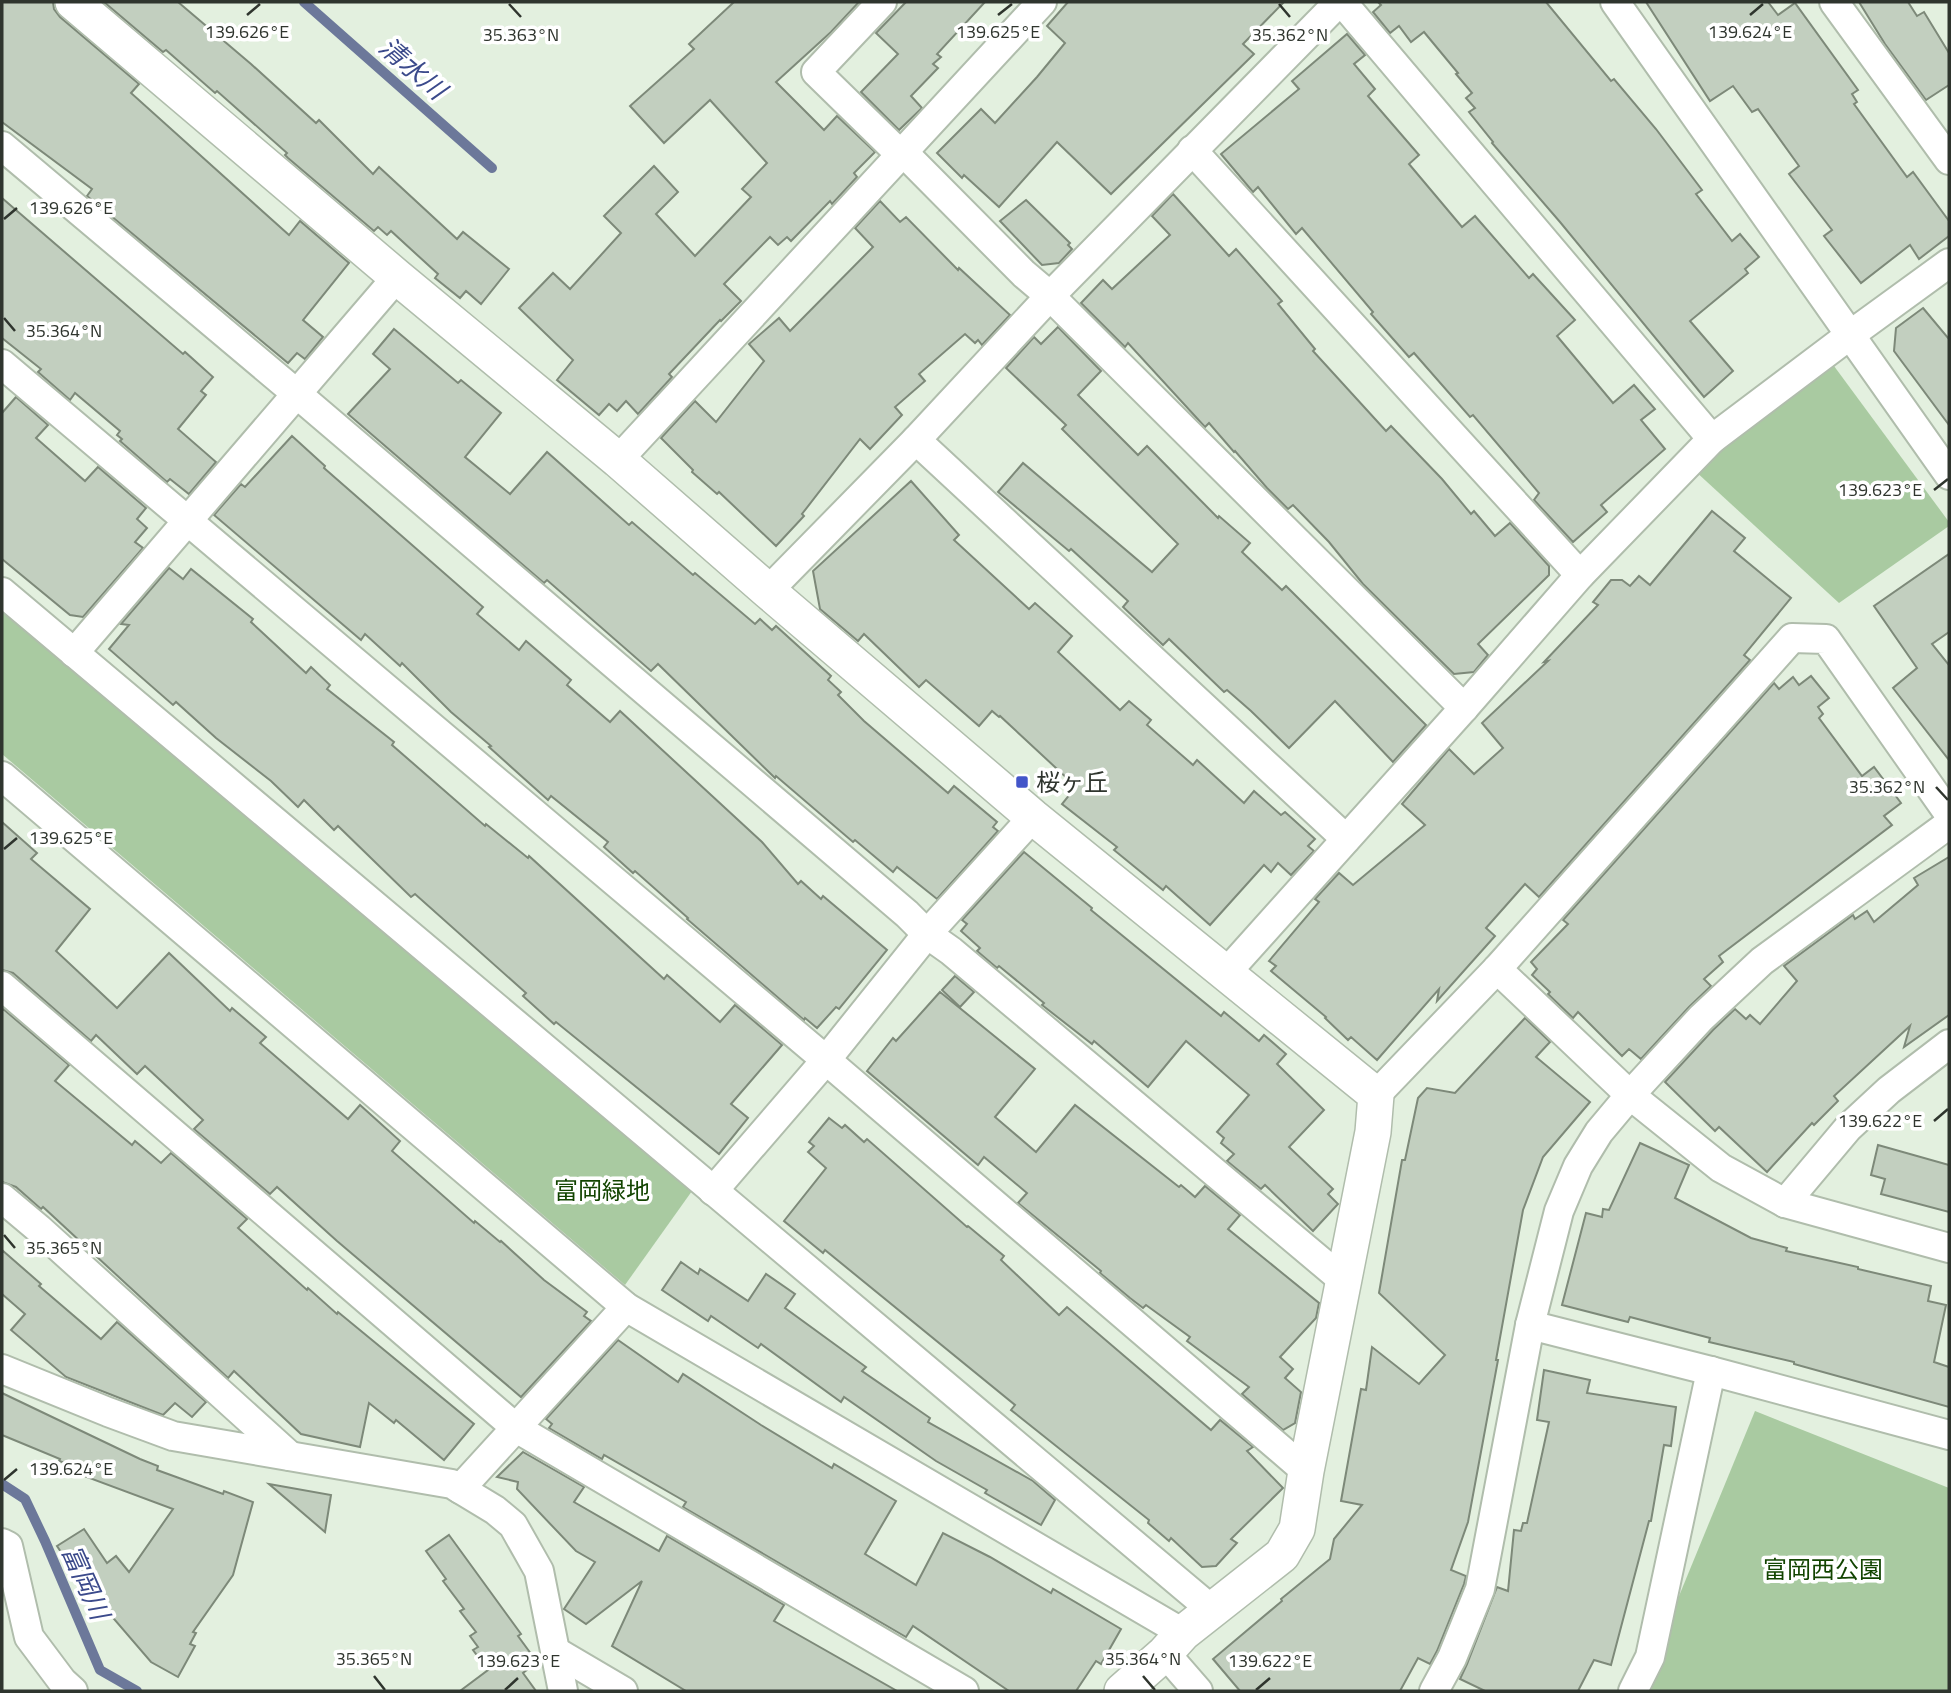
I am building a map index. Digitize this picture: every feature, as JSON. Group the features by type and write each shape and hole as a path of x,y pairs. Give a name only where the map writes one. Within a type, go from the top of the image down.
{"street":[{"path":"73,2 618,460 1033,817 1376,1095"},
{"path":"882,2 816,72 1050,296 1464,708"},
{"path":"618,460 1042,2"},
{"path":"768,591 1192,150 1341,2 1712,439"},
{"path":"1615,2 1949,475"},
{"path":"1833,2 1949,160"},
{"path":"2,146 297,394 907,914 927,934 951,951 1343,1280"},
{"path":"1192,150 1580,575"},
{"path":"1226,973 1580,575 1712,439 1949,263"},
{"path":"74,653 397,277"},
{"path":"2,364 826,1059 1306,1471"},
{"path":"916,440 1346,839"},
{"path":"2,592 1212,1610"},
{"path":"1122,1691 1212,1610 1282,1555 1297,1529 1373,1132 1376,1095 1497,969 1792,638 1826,639 1949,814"},
{"path":"2,776 626,1307 1174,1643 1198,1691"},
{"path":"713,1191 826,1059 927,934 1033,817"},
{"path":"1434,1691 1452,1658 1480,1589 1530,1325 1559,1211 1578,1166 1599,1132 1630,1095 1701,1018 1762,961 1949,824"},
{"path":"1497,969 1630,1095 1721,1168 1786,1203 1949,1248"},
{"path":"2,986 516,1428 964,1691"},
{"path":"1786,1203 1848,1128 1889,1090 1944,1053"},
{"path":"2,1198 290,1456"},
{"path":"460,1489 626,1307"},
{"path":"1530,1325 1949,1435"},
{"path":"2,1369 173,1436 452,1484 495,1510 513,1525 539,1571 563,1691"},
{"path":"1633,1691 1650,1657 1711,1371"},
{"path":"2,1543 8,1546 29,1637 62,1681 73,1691"},
{"path":"555,1651 623,1691"}],"green space":[{"path":"1834,366 1949,522 1949,526 1839,603 1694,470"},
{"name":"富岡緑地","path":"2,606 692,1191 625,1285 2,754"},
{"name":"富岡西公園","path":"1755,1411 1949,1488 1949,1691 1640,1691"}],"building":[{"path":"2,2 53,2 60,17 139,84 131,93 289,235 300,221 349,263 303,320 323,337 305,359 297,353 288,363 87,196 92,189 2,122"},
{"path":"104,2 178,2 316,123 319,120 373,174 379,167 457,239 463,232 509,269 481,304 466,291 460,298 435,278 438,274 391,231 387,235 378,227 374,231 288,158 285,155 287,153 217,91 215,93 166,50 163,52"},
{"path":"734,2 859,2 831,32 776,82 824,130 837,116 875,152 854,173 857,177 832,204 830,201 791,241 787,237 778,245 770,237 724,284 741,301 669,374 672,377 638,414 626,401 617,411 609,404 599,415 557,380 573,360 519,308 553,273 570,289 621,233 604,216 654,166 678,192 656,214 695,256 751,197 742,189 767,163 710,100 664,143 630,106 694,49 689,44"},
{"path":"906,2 985,2 937,54 941,57 933,64 938,68 911,96 922,108 899,130 861,92 898,54 876,33"},
{"path":"1068,2 1284,2 1243,44 1254,54 1111,194 1057,142 999,207 964,175 962,178 937,153 981,109 995,123 1037,77 1065,43 1047,26"},
{"path":"1378,2 1546,2 1611,81 1614,79 1656,129 1702,190 1696,194 1732,241 1740,234 1759,257 1745,269 1748,273 1690,321 1733,371 1704,397 1492,143 1469,112 1475,108 1466,98 1472,93 1456,74 1458,73 1424,32 1411,42 1399,26 1390,33 1373,12 1381,5"},
{"path":"1646,2 1768,2 1778,15 1795,3 1858,90 1852,94 1857,102 1854,104 1907,177 1913,172 1949,221 1949,236 1919,259 1910,245 1861,283 1824,236 1832,230 1789,174 1799,166 1758,109 1752,112 1733,86 1710,101"},
{"path":"1859,2 1908,2 1917,16 1924,12 1949,53 1949,85 1926,100 1885,44"},
{"path":"1347,34 1365,55 1354,64 1375,89 1368,96 1419,155 1409,164 1462,227 1475,216 1529,278 1533,274 1575,320 1557,336 1613,403 1634,385 1655,409 1641,420 1665,449 1601,505 1607,512 1573,542 1534,500 1539,493 1473,415 1470,417 1414,353 1409,357 1302,228 1296,234 1258,187 1253,192 1221,154 1299,89 1292,81"},
{"path":"1173,194 1229,256 1236,249 1282,301 1278,304 1315,349 1313,351 1386,431 1391,426 1471,514 1474,511 1495,536 1510,523 1549,566 1549,575 1478,644 1488,655 1474,672 1454,674 1363,584 1329,542 1293,505 1288,509 1209,423 1205,427 1128,343 1125,347 1081,303 1103,280 1112,289 1170,235 1152,216"},
{"path":"2,198 213,377 201,391 206,395 178,429 216,462 189,494 170,479 167,482 120,441 122,439 117,435 120,431 75,393 70,400 38,372 41,369 2,338"},
{"path":"1026,200 1070,243 1068,245 1072,249 1059,263 1042,265 1000,221"},
{"path":"880,201 900,222 906,217 958,270 959,268 1010,315 982,345 978,340 975,343 965,334 919,374 925,381 895,407 902,415 870,449 860,439 802,514 804,516 776,546 719,492 717,494 692,472 661,438 695,401 716,422 764,361 749,344 779,318 790,331 873,247 855,228"},
{"path":"1923,308 1949,339 1949,425 1894,351 1896,328"},
{"path":"1058,327 1101,371 1078,395 1138,455 1147,446 1218,518 1219,516 1250,543 1242,552 1282,590 1286,586 1426,725 1393,762 1335,701 1289,748 1227,690 1224,692 1169,639 1163,645 1123,607 1128,601 1071,549 1069,551 998,492 1023,463 1152,572 1178,544 1062,429 1066,425 1006,368 1034,337 1041,344"},
{"path":"394,329 458,383 461,380 501,413 465,457 510,494 547,452 629,525 632,522 755,624 760,619 772,630 776,626 831,676 828,680 841,692 838,695 864,721 948,793 954,786 997,822 993,827 998,831 937,899 897,867 893,872 855,840 853,842 776,776 775,778 658,664 651,671 547,580 544,583 348,414 390,369 373,354"},
{"path":"16,397 48,425 36,438 85,481 98,467 146,508 137,519 147,528 135,542 143,548 83,617 70,615 2,559 2,413"},
{"path":"292,436 325,466 324,468 483,607 477,614 519,650 526,641 571,680 567,685 610,722 620,711 762,842 798,884 801,881 821,899 823,896 887,950 839,1009 836,1007 817,1028 805,1018 804,1020 635,871 633,873 604,847 608,842 551,796 548,800 451,712 402,663 400,666 365,634 361,640 214,515 241,484 245,487"},
{"path":"911,481 959,535 954,540 1029,609 1035,603 1072,636 1058,652 1120,710 1129,701 1151,720 1147,725 1193,765 1197,760 1244,803 1254,791 1281,815 1285,812 1315,839 1308,846 1314,851 1291,875 1278,863 1271,872 1264,865 1210,925 1166,886 1163,890 1114,850 1117,847 1062,804 1075,788 1000,716 992,711 979,726 926,680 919,687 864,634 858,641 820,609 813,571"},
{"path":"1712,511 1745,538 1734,551 1791,598 1744,655 1750,660 1539,897 1525,884 1486,928 1495,936 1437,1001 1439,989 1377,1060 1351,1037 1348,1040 1326,1017 1271,971 1276,966 1269,961 1319,902 1315,899 1339,873 1353,885 1425,825 1402,804 1449,749 1474,774 1503,748 1482,723 1548,661 1544,662 1598,605 1593,602 1611,580 1622,580 1630,586 1639,576 1650,585"},
{"path":"1949,554 1949,632 1932,644 1949,665 1949,760 1893,688 1917,668 1874,606"},
{"path":"169,568 183,579 191,569 253,619 251,622 306,673 311,667 330,685 327,689 394,742 392,745 485,826 486,824 528,858 529,856 664,979 667,975 720,1022 735,1005 782,1045 731,1104 748,1118 719,1154 556,1022 554,1024 523,996 526,993 415,894 411,897 338,826 334,830 304,800 298,807 271,781 216,738 176,702 173,705 109,649 129,625 121,624"},
{"path":"1811,676 1829,698 1818,707 1823,714 1819,718 1862,776 1874,767 1901,803 1884,816 1892,825 1719,956 1723,962 1704,979 1711,986 1641,1059 1629,1049 1622,1056 1578,1012 1573,1018 1548,994 1550,992 1532,975 1537,969 1531,962 1568,924 1563,920 1774,683 1779,689 1793,677 1799,685"},
{"path":"2,822 37,853 31,859 90,909 56,951 117,1008 169,953 230,1011 232,1008 266,1037 260,1043 348,1119 360,1105 400,1141 392,1151 474,1223 475,1221 501,1241 544,1280 587,1312 584,1316 591,1321 521,1397 277,1187 270,1194 194,1129 203,1120 145,1066 137,1074 96,1035 91,1041 13,973 2,970"},
{"path":"1024,852 1221,1016 1224,1012 1259,1041 1264,1035 1286,1054 1277,1064 1324,1110 1289,1147 1333,1189 1328,1194 1338,1204 1313,1231 1265,1185 1261,1189 1227,1161 1234,1154 1221,1143 1224,1138 1217,1132 1249,1095 1186,1041 1148,1087 1094,1041 1092,1044 1042,1005 1044,1003 999,966 997,968 977,951 980,948 961,931 967,924 962,920"},
{"path":"1949,857 1949,1015 1904,1047 1910,1026 1834,1096 1838,1101 1814,1125 1812,1123 1767,1172 1719,1127 1715,1131 1665,1082 1735,1009 1746,1019 1750,1015 1760,1024 1797,981 1784,966 1853,915 1855,919 1867,911 1874,922 1918,885 1914,878"},
{"path":"955,976 974,992 960,1007 942,990"},
{"path":"940,992 1035,1069 995,1117 1036,1152 1075,1105 1195,1197 1205,1186 1240,1215 1228,1229 1319,1303 1316,1318 1280,1357 1293,1369 1285,1378 1301,1392 1295,1423 1283,1430 1242,1394 1249,1387 1187,1341 1190,1337 1146,1305 1143,1308 1130,1298 1018,1203 1027,1193 984,1157 978,1165 867,1071 893,1038 896,1041"},
{"path":"2,1008 69,1065 55,1081 132,1145 135,1141 161,1163 171,1153 247,1219 238,1228 307,1290 308,1288 337,1314 338,1312 474,1424 444,1460 396,1420 394,1423 369,1403 360,1447 301,1434 234,1371 228,1378 43,1207 41,1209 16,1187 2,1182"},
{"path":"1525,1018 1550,1042 1536,1057 1590,1102 1543,1157 1523,1210 1468,1522 1451,1570 1466,1576 1437,1651 1430,1664 1418,1658 1400,1691 1240,1691 1213,1659 1330,1559 1334,1539 1362,1505 1341,1501 1361,1389 1366,1390 1372,1347 1419,1384 1445,1355 1379,1293 1402,1160 1405,1160 1418,1098 1427,1088 1455,1093"},
{"path":"829,1118 842,1128 845,1125 864,1142 867,1139 1004,1256 1001,1260 1059,1315 1067,1307 1211,1430 1220,1420 1253,1447 1247,1451 1283,1488 1231,1539 1237,1543 1216,1566 1202,1567 1171,1538 1169,1541 1148,1523 1149,1520 1011,1410 1015,1405 825,1250 823,1253 784,1221 826,1168 808,1152 814,1146 809,1142"},
{"path":"1640,1143 1689,1165 1675,1198 1751,1238 1787,1248 1786,1251 1931,1286 1928,1301 1946,1305 1934,1362 1949,1367 1949,1407 1794,1362 1709,1342 1710,1338 1630,1317 1628,1322 1562,1305 1586,1213 1602,1217 1603,1209 1609,1210"},
{"path":"1878,1145 1949,1165 1949,1212 1881,1194 1885,1179 1871,1175"},
{"path":"2,1250 101,1339 117,1322 206,1402 192,1417 175,1403 163,1415 66,1377 11,1330 25,1314 2,1294"},
{"path":"681,1262 698,1274 700,1269 748,1301 766,1274 795,1294 785,1308 866,1367 862,1371 930,1418 928,1422 1033,1481 1055,1500 1041,1525 985,1493 987,1490 936,1461 844,1397 841,1402 761,1344 758,1348 711,1316 708,1321 662,1290"},
{"path":"618,1340 678,1382 683,1374 832,1468 834,1464 896,1501 865,1554 916,1585 943,1533 1051,1593 1053,1589 1121,1629 1101,1664 1096,1661 1076,1691 1009,1691 913,1626 906,1637 683,1507 686,1502 604,1455 602,1459 549,1428 552,1424 546,1419"},
{"path":"1544,1370 1590,1380 1587,1393 1676,1407 1671,1446 1664,1445 1651,1521 1611,1665 1594,1660 1578,1691 1485,1691 1460,1679 1497,1587 1508,1591 1514,1530 1521,1531 1523,1523 1527,1523 1549,1422 1537,1420"},
{"path":"2,1393 158,1466 157,1470 253,1502 233,1575 193,1632 196,1633 190,1644 195,1646 178,1677 151,1662 77,1576 57,1546 84,1529 107,1563 116,1556 129,1572 173,1509 84,1476 86,1470 2,1435"},
{"path":"523,1452 584,1487 574,1502 659,1551 667,1536 784,1605 774,1621 897,1691 686,1691 612,1646 642,1581 586,1624 564,1609 595,1562 576,1551 517,1489 518,1482 497,1477"},
{"path":"269,1484 331,1495 325,1532"},
{"path":"449,1535 521,1634 518,1636 537,1662 523,1673 536,1691 460,1691 488,1670 473,1650 478,1647 470,1636 476,1632 460,1611 464,1609 443,1581 446,1579 426,1551"}],"waterway":[{"name":"清水川","path":"304,2 492,168"},
{"name":"富岡川","path":"2,1484 25,1499 100,1670 137,1691"}],"place":[{"name":"桜ヶ丘","path":"1022,782"}]}
